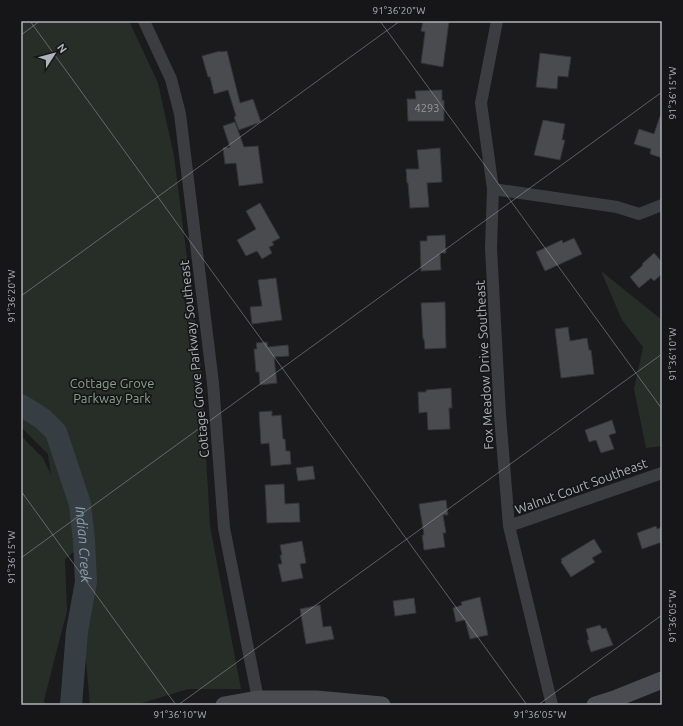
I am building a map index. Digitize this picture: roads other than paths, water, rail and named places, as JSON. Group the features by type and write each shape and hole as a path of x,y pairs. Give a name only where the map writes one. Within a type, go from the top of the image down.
{"main road":[{"path":"595,705 662,680"},
{"path":"224,705 258,699 316,699 382,705"}],"street":[{"name":"Cottage Grove Parkway Southeast","path":"144,21 171,79 180,114 213,383 224,528 258,699"},
{"name":"Fox Meadow Drive Southeast","path":"497,21 481,103 493,190 491,248 500,415 509,526 552,705"},
{"path":"493,190 616,207 638,214 662,205"},
{"name":"Walnut Court Southeast","path":"509,526 662,473"}],"waterway":[{"name":"Indian Creek","path":"21,405 43,419 56,432 80,504 86,582 77,631 71,705"}],"park label":[{"name":"Cottage Grove Parkway Park","path":"112,390"}]}
